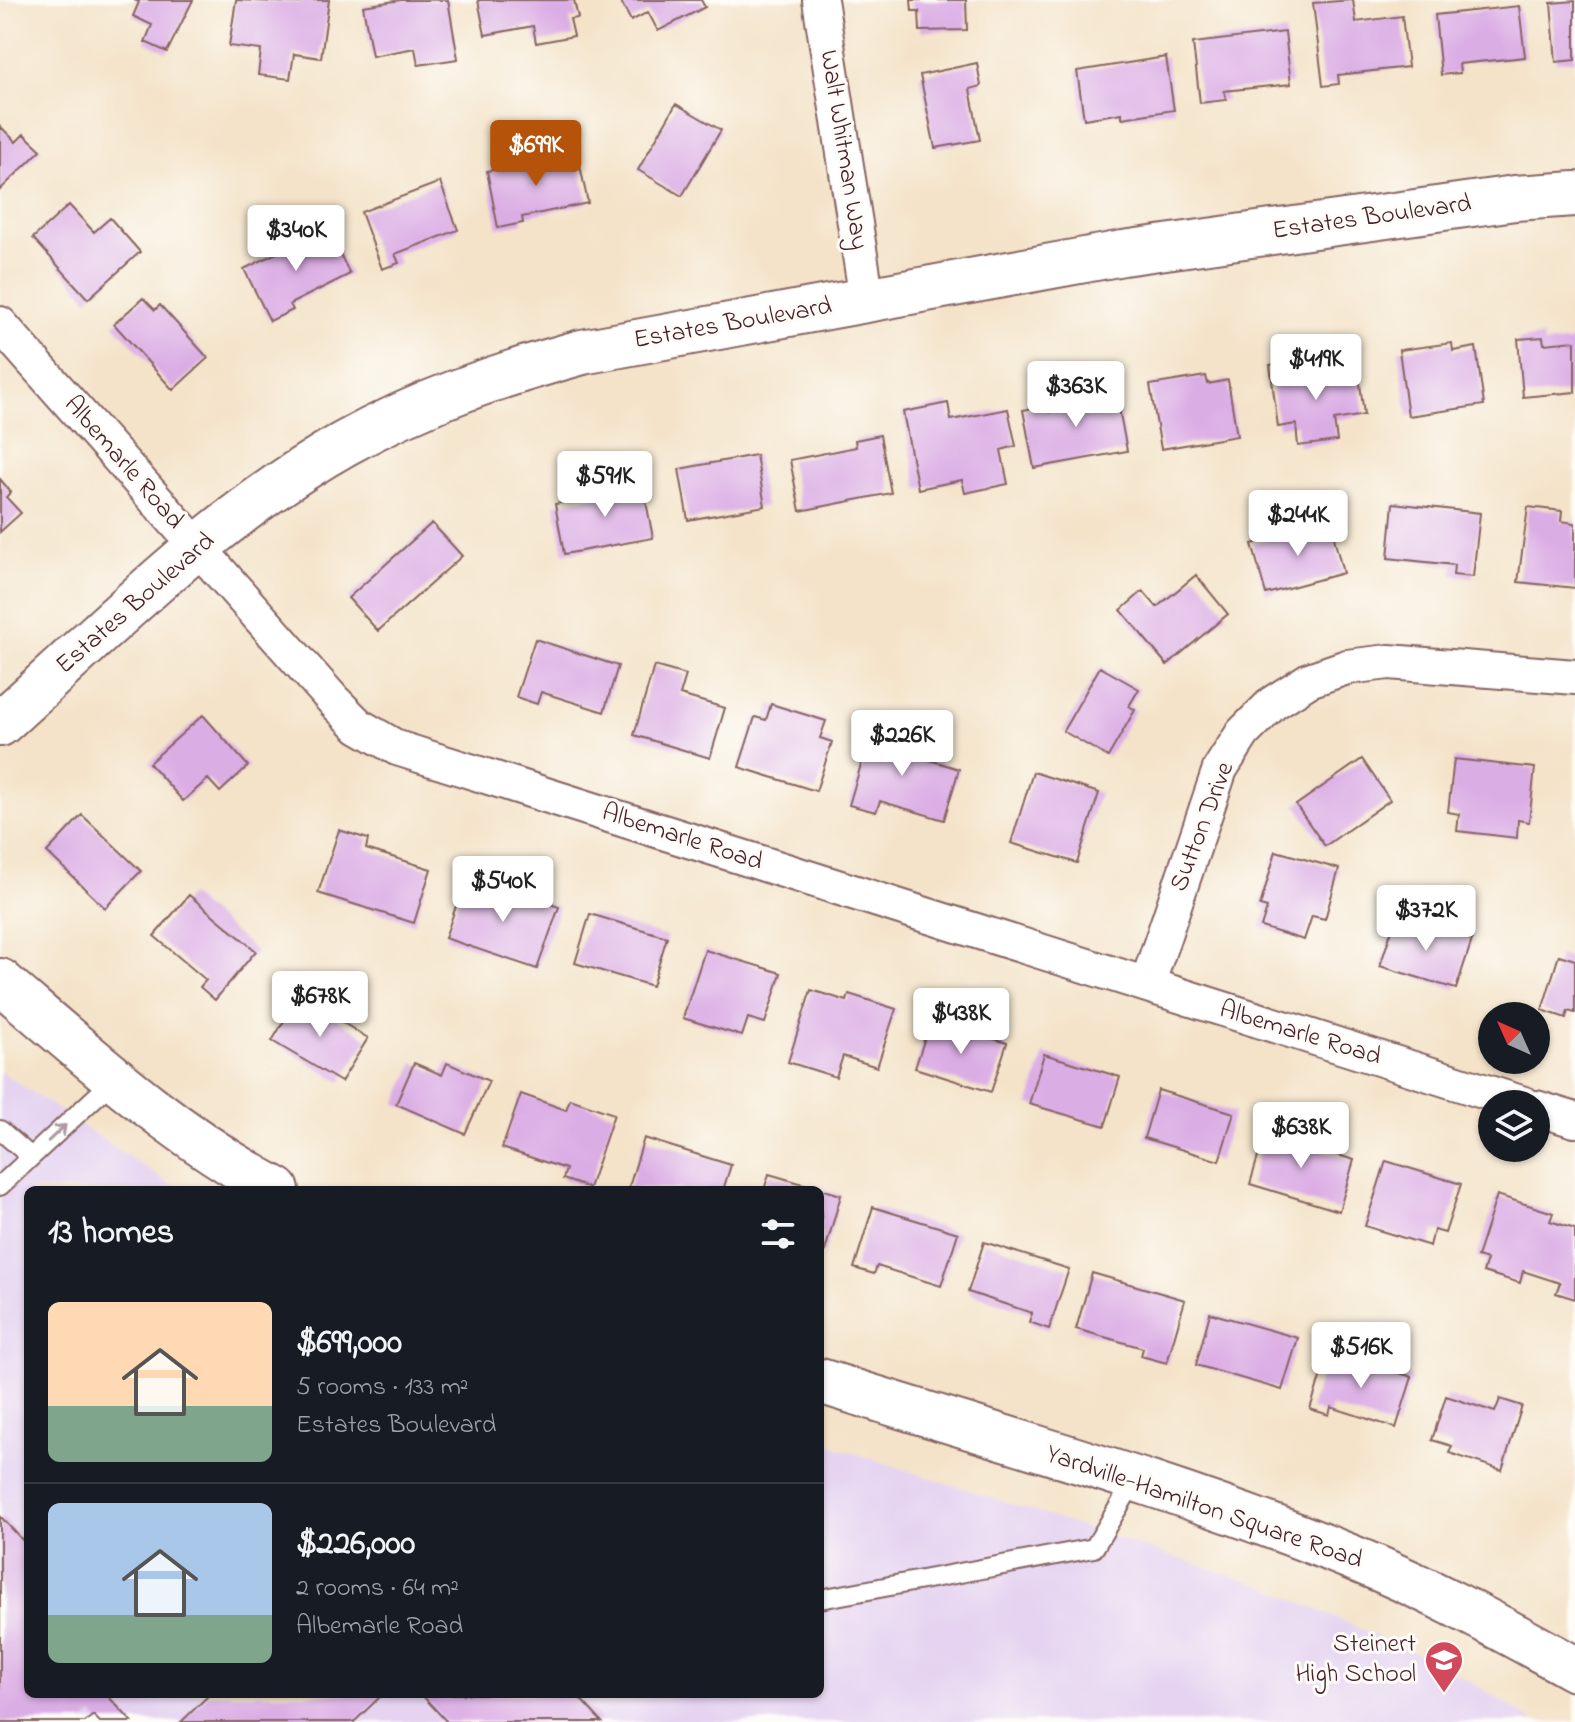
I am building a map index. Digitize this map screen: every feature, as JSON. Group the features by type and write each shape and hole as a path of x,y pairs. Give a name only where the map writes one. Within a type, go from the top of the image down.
{"street":[{"name":"Walt Whitman Way","path":"820,0 867,300"},
{"name":"Estates Boulevard","path":"0,724 199,549 267,494 344,445 424,404 509,372 582,352 1123,253 1515,198 1575,194"},
{"name":"Albemarle Road","path":"0,324 334,701 359,726 397,748 1480,1090"},
{"name":"Sutton Drive","path":"1147,985 1220,769 1243,733 1273,703 1309,680 1347,667 1389,662 1575,677"},
{"path":"0,981 155,1112 265,1186"},
{"path":"1550,1112 1575,1120"},
{"name":"Yardville-Hamilton Square Road","path":"824,1382 1228,1511 1355,1558 1478,1616 1575,1669"}],"lane":[{"path":"0,1186 115,1079"},
{"path":"0,1130 31,1157"},
{"path":"824,1598 1094,1548 1134,1481"}],"shaded area":[{"path":"0,1071 173,1186 24,1186 24,1698 824,1698 824,1443 1266,1587 1446,1667 1536,1722 0,1722"}],"building":[{"path":"134,0 193,0 167,52 145,42 152,25 133,16 139,2"},
{"path":"236,0 301,3 302,0 329,0 321,58 294,54 290,79 258,75 261,50 229,46"},
{"path":"401,0 448,0 458,59 418,65 415,48 372,56 363,6"},
{"path":"478,0 574,0 578,18 570,19 574,36 536,43 533,26 485,35"},
{"path":"620,0 701,0 705,7 658,31 648,12 631,21"},
{"path":"911,0 966,0 967,30 920,31 919,11 912,11"},
{"path":"1353,0 1356,22 1402,16 1408,67 1338,75 1339,84 1323,86 1313,3"},
{"path":"1575,1 1575,60 1556,62 1551,3"},
{"path":"1519,6 1525,57 1459,64 1460,73 1441,75 1435,15"},
{"path":"1285,32 1291,84 1224,91 1226,100 1200,103 1193,43"},
{"path":"1166,57 1174,110 1122,118 1122,113 1084,119 1077,71"},
{"path":"977,63 981,86 970,89 980,140 935,148 920,75"},
{"path":"676,104 721,130 682,196 638,170"},
{"path":"0,126 16,142 24,134 41,150 0,190"},
{"path":"577,152 588,203 522,217 523,223 498,228 487,171"},
{"path":"440,182 458,230 395,254 399,263 382,269 361,212"},
{"path":"69,205 94,232 110,218 140,252 88,299 33,238"},
{"path":"327,228 350,274 290,304 293,310 270,321 244,269"},
{"path":"143,298 155,310 160,305 208,358 173,390 114,324"},
{"path":"1543,337 1544,344 1575,341 1575,392 1523,397 1518,339"},
{"path":"1452,343 1453,351 1476,347 1484,405 1408,416 1399,350"},
{"path":"1289,363 1290,377 1358,368 1364,415 1334,420 1337,441 1298,446 1296,424 1278,427 1270,365"},
{"path":"1206,376 1208,384 1228,380 1237,436 1161,449 1150,385"},
{"path":"1115,387 1127,451 1034,468 1023,410 1048,405 1049,412 1061,410 1059,397"},
{"path":"948,403 951,420 1008,409 1016,446 1001,450 1008,484 965,493 962,480 918,489 903,412"},
{"path":"880,435 891,493 800,511 790,460 856,447 855,440"},
{"path":"756,455 765,506 688,520 679,469"},
{"path":"0,479 11,492 6,497 21,513 0,532"},
{"path":"642,480 653,538 564,554 555,504 619,492 617,484"},
{"path":"1393,503 1480,513 1473,577 1453,575 1454,565 1388,558"},
{"path":"1528,507 1562,511 1561,521 1575,523 1575,588 1518,582"},
{"path":"1330,522 1343,573 1266,594 1252,544"},
{"path":"432,523 462,556 378,631 348,598"},
{"path":"1196,575 1228,614 1167,665 1121,610 1143,591 1157,607"},
{"path":"535,639 618,666 604,712 541,692 537,704 516,697"},
{"path":"654,666 686,675 680,695 725,708 710,758 634,735"},
{"path":"1100,667 1139,689 1129,706 1135,710 1108,757 1063,731"},
{"path":"771,704 826,721 820,738 832,742 816,791 739,767 755,717 766,720"},
{"path":"203,715 248,766 220,792 208,779 183,801 149,763"},
{"path":"872,728 918,742 914,755 959,769 944,820 880,801 876,812 849,805"},
{"path":"1362,759 1390,800 1325,846 1296,805"},
{"path":"1454,759 1535,768 1529,822 1518,820 1517,838 1457,831 1459,814 1448,812"},
{"path":"1033,772 1099,793 1077,863 1011,843"},
{"path":"82,815 141,871 105,908 47,852"},
{"path":"339,830 368,839 366,849 431,869 414,923 318,893"},
{"path":"1276,851 1339,869 1325,919 1312,916 1304,940 1261,927 1267,908 1260,906"},
{"path":"464,883 504,896 507,889 559,907 537,969 445,938"},
{"path":"189,895 256,951 215,1000 200,987 206,980 154,936"},
{"path":"590,914 667,937 652,986 575,963"},
{"path":"1396,917 1472,940 1456,989 1380,966"},
{"path":"705,950 781,973 765,1023 748,1018 742,1036 683,1018"},
{"path":"1559,955 1575,960 1575,1013 1568,1011 1566,1018 1550,1013 1550,1002 1544,1002"},
{"path":"811,990 847,1001 849,994 896,1009 877,1067 843,1056 836,1077 788,1062"},
{"path":"299,996 368,1038 341,1082 272,1041"},
{"path":"931,1019 1007,1043 991,1092 915,1068"},
{"path":"1044,1054 1120,1077 1105,1126 1029,1104"},
{"path":"414,1063 442,1075 447,1063 489,1081 465,1134 396,1104"},
{"path":"1158,1090 1234,1113 1219,1161 1144,1138"},
{"path":"521,1094 566,1110 570,1099 614,1114 590,1186 563,1179 566,1169 502,1148"},
{"path":"1268,1123 1293,1131 1289,1140 1354,1160 1339,1211 1250,1184"},
{"path":"644,1138 731,1165 724,1186 629,1186"},
{"path":"1386,1161 1461,1184 1445,1233 1434,1230 1430,1246 1365,1226"},
{"path":"769,1174 810,1186 765,1186"},
{"path":"824,1190 841,1195 824,1254"},
{"path":"1497,1195 1553,1213 1550,1221 1575,1229 1575,1299 1556,1293 1560,1283 1523,1271 1520,1283 1483,1272 1487,1260 1477,1257"},
{"path":"873,1207 958,1233 941,1286 877,1266 874,1274 854,1268"},
{"path":"984,1242 1069,1269 1049,1329 1029,1322 1032,1313 968,1292"},
{"path":"1092,1273 1185,1300 1167,1363 1141,1356 1143,1348 1076,1329"},
{"path":"1210,1313 1298,1338 1282,1390 1196,1365"},
{"path":"1329,1350 1412,1377 1396,1428 1331,1407 1329,1415 1310,1409"},
{"path":"1446,1396 1495,1412 1500,1399 1522,1406 1502,1470 1449,1453 1452,1446 1432,1440"},
{"path":"0,1516 24,1542 24,1698 110,1698 132,1722 100,1722 93,1715 85,1722 0,1722"},
{"path":"206,1698 379,1698 354,1722 181,1722"},
{"path":"425,1698 580,1698 602,1722 447,1722"}],"place":[{"name":"Steinert High School","path":"1444,1694"}]}
